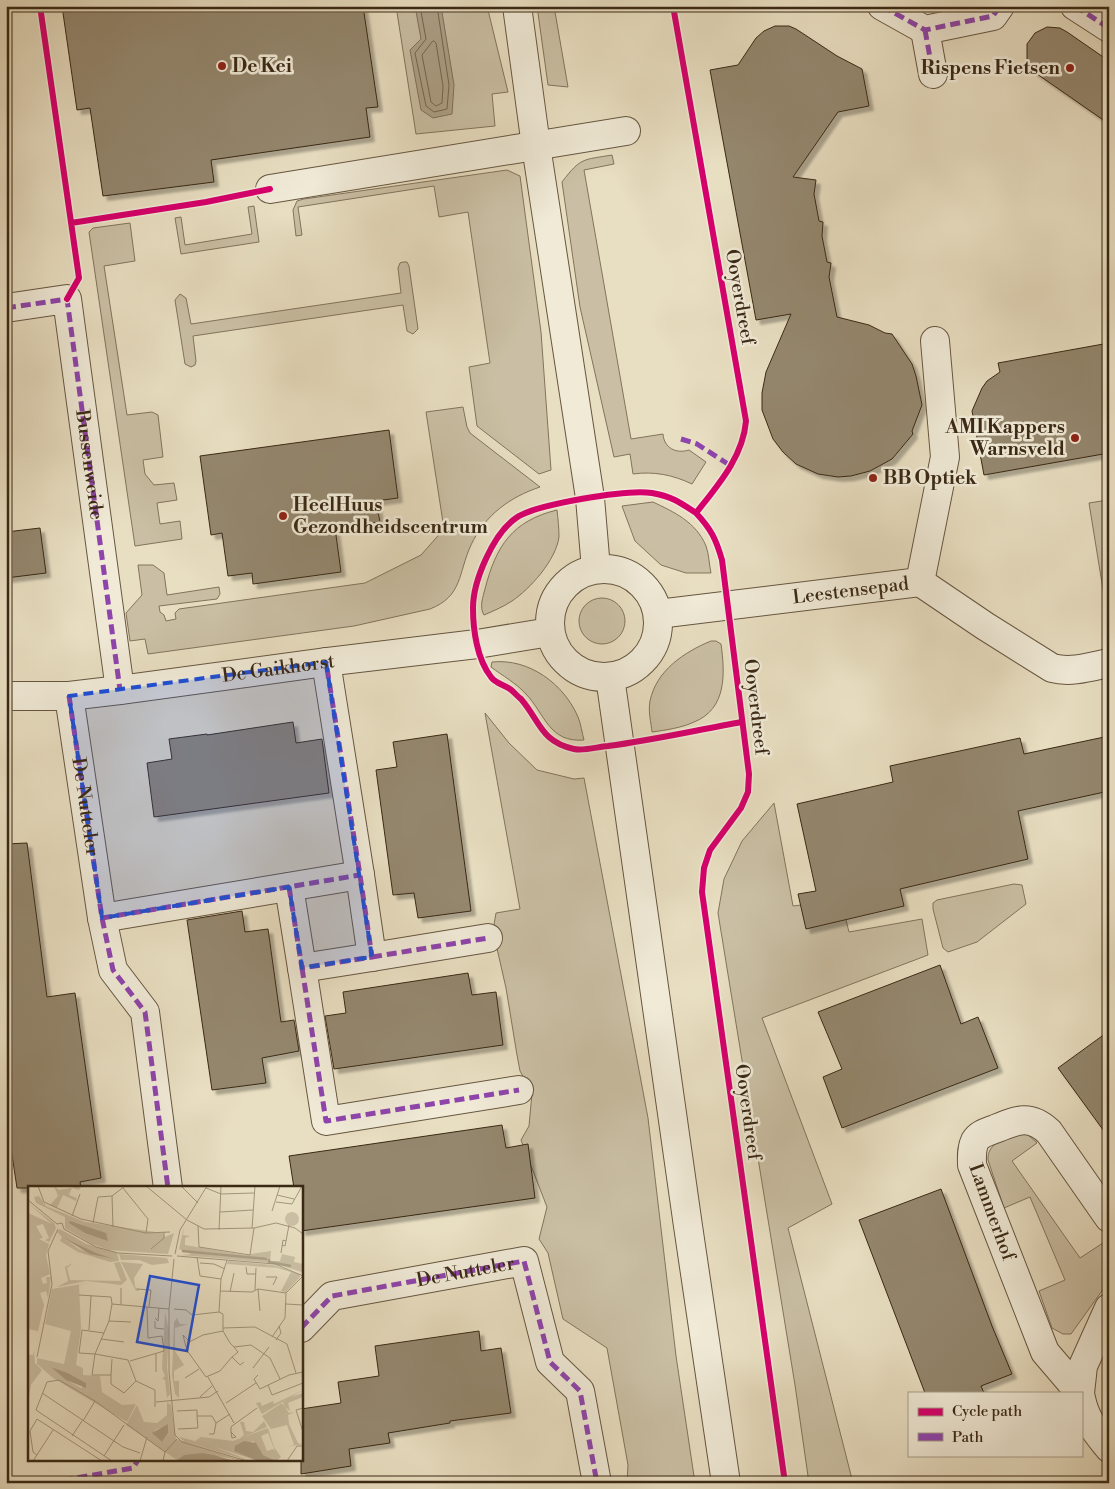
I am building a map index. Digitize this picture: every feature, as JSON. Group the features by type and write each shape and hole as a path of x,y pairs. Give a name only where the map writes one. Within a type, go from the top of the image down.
{"street":[{"path":"517,6 536,146 589,490 596,569"},
{"path":"882,6 925,30 993,16 1000,6"},
{"path":"1075,6 1109,28"},
{"path":"925,30 933,74"},
{"path":"270,190 626,131"},
{"name":"Bussenweide","path":"6,308 67,299 120,690"},
{"path":"920,582 945,457 935,341"},
{"path":"596,569 624,572 636,579 654,600 658,614 656,639 651,650 634,668 610,677 590,675 571,666 561,657 554,646 550,632 549,617 552,603 559,590 582,572 596,569"},
{"name":"Leestensepad","path":"658,614 920,582 1052,668 1070,670 1109,663"},
{"name":"De Gaikhorst","path":"6,696 69,696 120,690 477,644 550,632"},
{"path":"326,662 372,957"},
{"path":"610,677 726,1483"},
{"name":"De Nutteler","path":"69,696 102,918 113,970 145,1012 168,1186"},
{"path":"102,918 360,875"},
{"path":"289,887 326,1121 519,1090"},
{"path":"302,968 488,938"},
{"name":"Lammerhof","path":"1079,1392 1044,1352 972,1165 972,1152 975,1141 982,1134 1015,1120 1040,1123 1049,1132 1109,1218"},
{"name":"De Nutteler","path":"302,1327 332,1296 524,1261 550,1362 580,1391 597,1483"},
{"name":"Lammerhof","path":"1080,1392 1083,1366 1109,1308"},
{"path":"1082,1402 1093,1430 1109,1448"}],"highlighted area":[{"path":"326,662 372,957 302,968 289,887 102,918 69,696"}],"shaded area":[{"path":"396,6 487,6 508,92 492,94 495,126 416,134"},
{"path":"537,6 554,6 568,87 548,85"},
{"path":"612,155 614,164 584,170 631,439 663,434 666,443 671,449 689,450 706,462 692,484 663,474 633,474 630,454 614,457 580,307 562,182 583,161"},
{"path":"507,170 520,176 541,332 551,470 539,474 477,426 469,367 490,363 468,212 439,217 434,186 298,207 302,235 296,236 293,210 297,201 304,199"},
{"path":"254,206 259,242 181,254 175,218 181,217 185,245 252,234 248,207"},
{"path":"130,223 135,261 104,266 127,415 152,412 158,415 163,457 143,460 145,474 154,485 174,483 177,500 157,503 160,524 180,521 182,539 135,546 89,232 93,228"},
{"path":"407,262 409,266 418,329 413,334 407,331 403,305 193,336 195,365 191,367 185,364 175,300 180,294 186,298 191,324 401,293 398,268 400,263"},
{"path":"463,407 470,433 540,487 519,496 500,508 483,525 471,545 458,583 441,604 430,609 354,626 148,654 145,639 130,641 126,613 142,595 138,565 153,565 164,573 167,595 219,587 220,594 217,599 159,606 160,612 164,615 166,621 176,619 175,613 179,609 365,583 421,555 444,529 426,412"},
{"path":"1108,500 1109,607 1106,608 1089,503"},
{"path":"653,502 684,519 696,530 706,546 711,573 686,573 661,565 635,541 622,506"},
{"path":"557,510 559,537 557,546 548,564 534,582 519,596 484,615 483,595 489,574 501,548 517,528 541,515"},
{"path":"602,598 615,602 621,608 625,621 621,634 615,640 602,644 589,640 583,634 579,621 583,608 589,602"},
{"path":"711,641 721,644 723,667 721,689 713,708 705,716 689,724 652,732 649,705 653,690 658,681 681,657"},
{"path":"492,662 519,664 532,669 554,684 572,705 579,720 584,740 572,740 555,732 522,690 491,667"},
{"path":"485,713 509,743 537,770 574,779 584,778 648,1118 676,1356 695,1483 627,1483 628,1465 607,1348 563,1319 548,1253 539,1239 547,1207 521,1140 529,1126 532,1093 520,1071 506,988 493,931 496,913 520,909"},
{"path":"774,803 793,906 841,900 849,932 922,919 928,955 762,1018 832,1204 788,1228 853,1483 809,1483 795,1385 718,913 724,879 742,841"},
{"path":"1014,884 1022,885 1026,904 977,942 948,952 943,948 933,903 937,900"},
{"path":"1014,1134 1027,1134 1037,1143 1012,1161 1080,1258 1106,1241 1109,1245 1109,1281 1071,1334 1063,1334 1052,1328 1039,1291 1065,1280 1030,1197 1004,1208 988,1160 988,1155 993,1146"}],"water":[{"path":"415,6 441,6 454,85 452,114 433,118 421,110 410,50 421,39"}],"building":[{"name":"De Kei","path":"62,6 363,6 378,107 366,108 370,137 211,160 214,182 103,196 90,108 77,110"},
{"path":"775,26 789,26 796,29 837,56 862,69 869,106 838,112 793,177 816,180 814,194 819,221 823,222 822,236 827,262 831,263 829,277 837,317 869,325 885,333 892,334 912,364 922,405 912,431 913,434 892,459 870,471 851,476 838,477 818,474 796,464 773,439 762,410 762,393 766,372 791,314 756,320 710,70 738,65 756,38 764,31"},
{"path":"1047,27 1060,28 1109,61 1109,124 1027,67 1027,44 1035,33"},
{"path":"1109,343 1109,453 984,475 972,411 987,381 1000,372 998,363"},
{"path":"389,430 398,498 376,501 380,522 335,528 341,572 253,584 252,573 228,576 222,533 211,535 200,456"},
{"path":"40,528 46,573 6,578 6,532"},
{"path":"293,722 296,743 322,739 329,793 154,817 147,763 172,759 169,739"},
{"path":"447,734 471,911 418,918 414,893 393,895 376,770 397,767 393,742"},
{"path":"1109,736 1109,791 1018,811 1028,859 900,889 904,906 806,929 798,894 816,891 797,804 893,782 890,766 1020,738 1024,754"},
{"path":"27,843 47,997 75,993 101,1178 80,1182 81,1186 28,1186 28,1188 17,1188 6,1115 6,844"},
{"path":"242,911 245,932 268,929 281,1022 294,1020 299,1051 262,1058 266,1083 212,1090 187,920"},
{"path":"940,965 961,1024 978,1017 998,1068 842,1128 823,1077 842,1069 818,1012"},
{"path":"468,973 472,995 496,992 503,1045 334,1069 325,1016 346,1013 343,992"},
{"path":"1109,1031 1109,1138 1058,1068"},
{"path":"502,1125 506,1148 528,1144 535,1198 302,1231 302,1186 294,1186 289,1156"},
{"path":"941,1189 1012,1374 981,1386 984,1392 925,1392 859,1220"},
{"path":"479,1331 481,1351 501,1348 511,1413 450,1421 450,1423 388,1433 390,1443 349,1449 351,1466 301,1474 302,1409 341,1403 338,1382 379,1376 375,1346"}],"marked path":[{"path":"882,6 925,30 993,16 1000,6"},
{"path":"1075,6 1109,28"},
{"path":"925,30 933,74"},
{"path":"6,308 67,299 120,690"},
{"path":"681,439 697,444 731,466"},
{"path":"289,887 302,968 372,957 326,662"},
{"path":"69,696 102,918 113,970 145,1012 168,1186"},
{"path":"102,918 360,875"},
{"path":"372,957 488,938"},
{"path":"302,968 326,1121 519,1090"},
{"path":"302,1327 332,1296 524,1261 550,1362 580,1391 597,1483"},
{"path":"48,1483 133,1468 137,1462"}],"cycle path":[{"path":"40,6 79,278 67,299"},
{"name":"Ooyerdreef","path":"673,6 746,421 744,434 735,459 721,481 696,513 706,524 718,546 722,560 749,774 748,792 741,808 710,850 704,868 702,892 785,1483"},
{"path":"71,223 206,202 270,189"},
{"name":"Ooyerdreef","path":"696,513 670,498 659,494 640,492 604,495 561,503 516,518 508,525 492,546 476,585 473,608 477,644 482,662 493,679 510,689 521,699 542,730 563,746 574,749 586,749 625,744 742,722"}],"place":[{"name":"De Kei","path":"222,66"},
{"name":"Rispens Fietsen","path":"1070,68"},
{"name":"AMI Kappers Warnsveld","path":"1075,438"},
{"name":"BB Optiek","path":"873,478"},
{"name":"HeelHuus Gezondheidscentrum","path":"283,516"}]}
